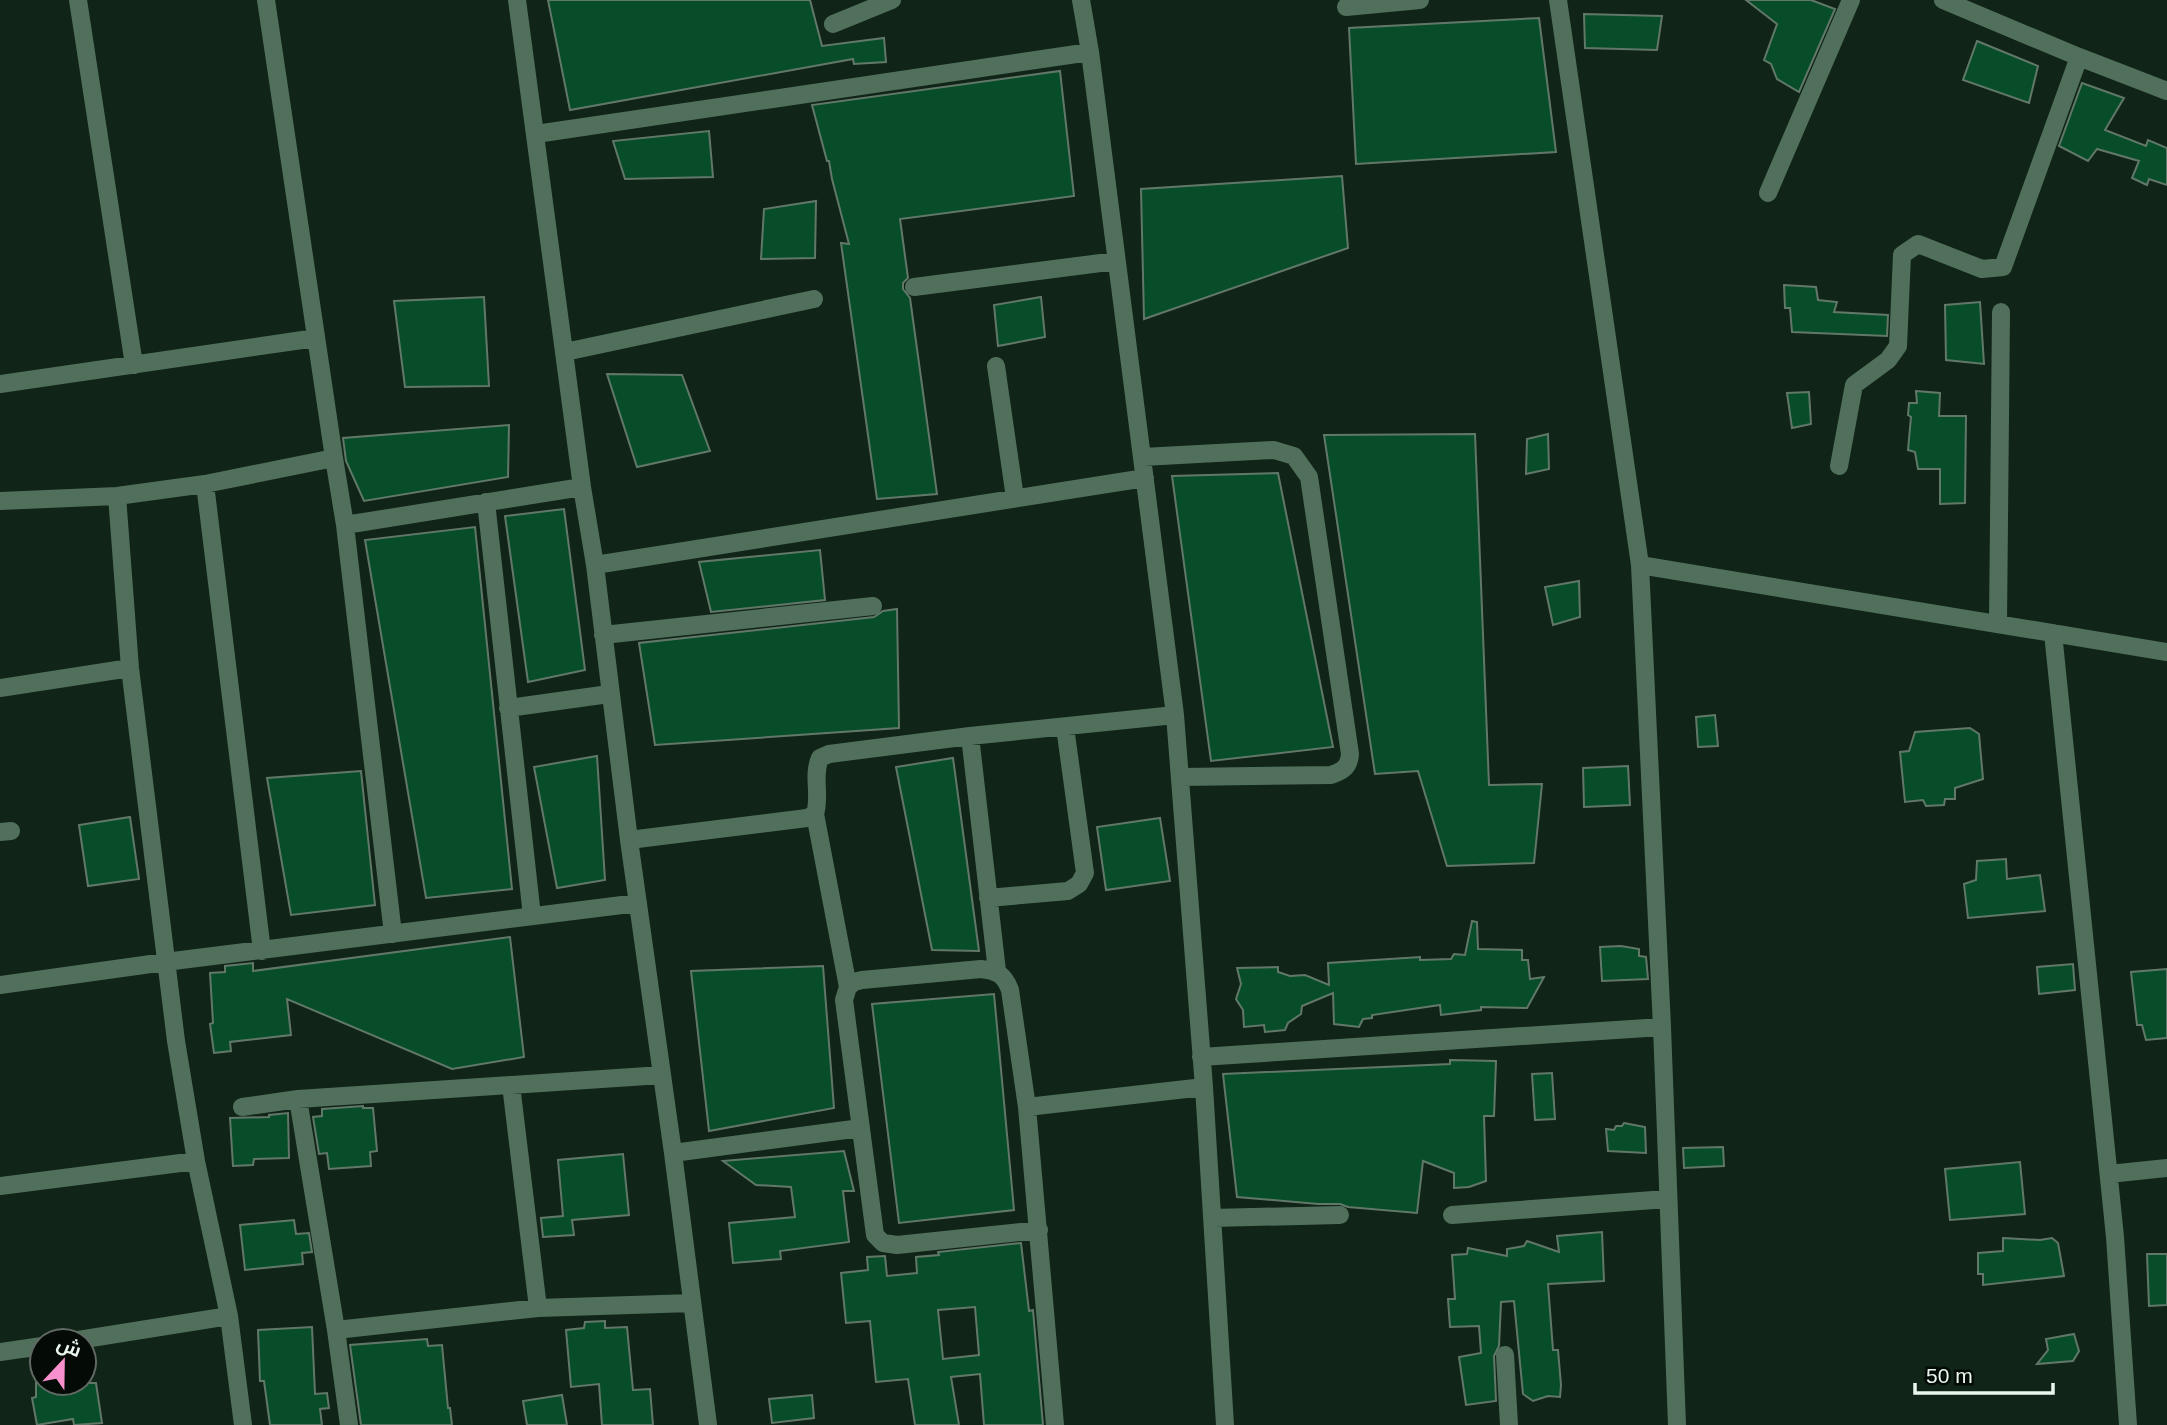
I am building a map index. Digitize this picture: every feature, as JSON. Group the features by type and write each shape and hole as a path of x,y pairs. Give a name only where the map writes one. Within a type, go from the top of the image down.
{"street":[{"path":"78,0 134,365"},
{"path":"266,0 345,525 393,934"},
{"path":"517,0 708,1425"},
{"path":"833,24 892,0"},
{"path":"1081,0 1090,52 1175,715 1204,1087 1225,1425"},
{"path":"1346,7 1420,0"},
{"path":"1558,0 1640,565 1677,1425"},
{"path":"1768,193 1851,0"},
{"path":"1943,0 2079,58 2167,90"},
{"path":"536,134 1090,52"},
{"path":"1839,466 1854,385 1888,360 1898,346 1902,255 1918,244 1983,269 2003,267 2079,58"},
{"path":"914,287 1116,261"},
{"path":"565,352 814,299"},
{"path":"1998,624 2001,312"},
{"path":"0,384 316,338"},
{"path":"996,366 1015,498"},
{"path":"1143,457 1273,450 1294,456 1309,477 1349,754 1349,763 1342,771 1331,775 1181,777"},
{"path":"0,501 117,496 205,484 334,458"},
{"path":"594,565 1145,478"},
{"path":"205,484 262,951"},
{"path":"345,525 582,486"},
{"path":"117,496 130,668 165,962 196,1161 229,1316 243,1425"},
{"path":"486,502 532,916"},
{"path":"1640,565 2167,652"},
{"path":"603,635 873,606"},
{"path":"2053,633 2115,1237 2128,1425"},
{"path":"0,688 130,668"},
{"path":"508,708 610,694"},
{"path":"1039,1230 897,1245 883,1243 875,1234 844,1000 848,987 815,814 818,806 816,767 820,758 829,754 1175,715"},
{"path":"988,898 1068,891 1079,884 1085,873 1065,727"},
{"path":"970,736 997,971"},
{"path":"629,840 807,818 815,814"},
{"path":"0,985 638,903"},
{"path":"848,987 862,980 981,969 997,971 1005,978 1010,990 1027,1107 1055,1425"},
{"path":"1201,1057 1661,1027"},
{"path":"242,1107 299,1099 662,1075"},
{"path":"511,1085 538,1308"},
{"path":"1027,1107 1204,1087"},
{"path":"299,1099 349,1425"},
{"path":"673,1153 861,1128"},
{"path":"0,1186 196,1161"},
{"path":"2109,1174 2167,1168"},
{"path":"1452,1215 1667,1199"},
{"path":"1212,1218 1340,1215"},
{"path":"336,1330 538,1308 692,1303"},
{"path":"98,1337 229,1316"},
{"path":"0,1352 28,1348"},
{"path":"1505,1355 1509,1425"}],"building":[{"path":"548,0 810,0 822,46 884,38 886,62 854,64 853,59 570,110"},
{"path":"1746,0 1811,0 1835,9 1799,92 1777,79 1771,64 1764,60 1777,24"},
{"path":"1584,14 1662,16 1657,50 1585,48"},
{"path":"1539,18 1556,152 1356,164 1349,28"},
{"path":"1977,41 2038,66 2029,103 1963,80"},
{"path":"1060,71 1074,196 900,219 908,278 903,283 903,289 910,298 937,494 877,499 841,243 849,244 812,105"},
{"path":"2082,83 2124,98 2105,130 2146,146 2148,140 2167,148 2167,185 2149,179 2147,185 2132,178 2139,161 2097,149 2088,161 2059,146"},
{"path":"709,131 713,177 625,179 613,141"},
{"path":"1342,176 1348,248 1144,319 1141,189"},
{"path":"816,201 815,258 761,259 764,209"},
{"path":"1784,285 1816,287 1818,300 1837,302 1834,312 1888,315 1887,336 1792,332 1790,308 1785,308"},
{"path":"484,297 489,386 405,387 394,301"},
{"path":"1041,297 1045,337 998,346 994,305"},
{"path":"1980,302 1984,364 1946,360 1945,305"},
{"path":"607,374 682,375 710,451 637,467"},
{"path":"1916,391 1940,393 1939,416 1966,416 1965,503 1940,504 1940,469 1918,469 1915,452 1908,450 1911,417 1908,415 1909,403 1917,403"},
{"path":"1809,392 1811,424 1792,428 1787,393"},
{"path":"509,425 508,477 364,501 346,461 343,438"},
{"path":"1475,434 1489,785 1542,784 1534,863 1447,866 1418,771 1375,774 1324,435"},
{"path":"1548,434 1549,469 1526,474 1527,439"},
{"path":"1278,473 1333,747 1211,761 1172,476"},
{"path":"564,509 585,670 528,682 505,516"},
{"path":"475,527 512,889 426,898 365,540"},
{"path":"820,550 825,600 711,612 699,562"},
{"path":"1579,581 1580,617 1553,625 1545,587"},
{"path":"897,609 899,728 655,745 639,643 874,617 883,611"},
{"path":"1715,715 1718,746 1698,747 1696,717"},
{"path":"1970,728 1979,734 1983,779 1955,788 1955,799 1945,799 1944,805 1926,806 1923,800 1905,802 1900,752 1909,751 1915,732"},
{"path":"597,756 605,880 557,888 534,767"},
{"path":"953,758 979,951 932,950 896,767"},
{"path":"1628,766 1630,805 1584,807 1583,768"},
{"path":"361,771 375,905 291,915 267,778"},
{"path":"130,817 139,879 88,886 79,825"},
{"path":"1160,818 1170,881 1106,890 1097,827"},
{"path":"2006,859 2007,879 2040,875 2045,911 1968,918 1964,884 1976,880 1977,861"},
{"path":"1472,921 1477,922 1478,949 1522,950 1522,960 1528,960 1530,979 1544,977 1527,1008 1481,1007 1481,1010 1441,1015 1440,1005 1372,1015 1372,1018 1363,1019 1359,1027 1334,1024 1333,993 1302,1006 1301,1014 1288,1023 1285,1030 1265,1032 1264,1025 1244,1027 1243,1010 1236,999 1241,984 1237,968 1278,967 1278,972 1290,976 1305,975 1329,985 1328,963 1420,957 1420,960 1451,959 1454,954 1465,955"},
{"path":"510,937 524,1057 452,1069 287,999 291,1035 230,1042 231,1051 214,1053 210,1024 213,1023 210,973 225,972 225,966 253,963 253,971"},
{"path":"1600,947 1639,949 1639,956 1646,957 1648,979 1602,981"},
{"path":"2073,964 2075,990 2039,994 2037,967"},
{"path":"823,966 834,1108 709,1131 691,971"},
{"path":"2167,969 2167,1038 2146,1040 2142,1025 2137,1025 2131,972"},
{"path":"994,994 1014,1210 899,1223 872,1004"},
{"path":"1450,1060 1496,1061 1494,1116 1484,1116 1486,1181 1469,1187 1454,1188 1454,1173 1423,1161 1417,1213 1340,1204 1237,1197 1223,1074 1450,1064"},
{"path":"1552,1073 1555,1119 1535,1120 1532,1074"},
{"path":"363,1106 373,1108 377,1151 370,1152 371,1166 329,1169 327,1153 319,1154 313,1117 322,1116 322,1109"},
{"path":"288,1113 289,1158 254,1159 253,1165 233,1166 230,1118 269,1117"},
{"path":"1624,1123 1645,1127 1646,1153 1608,1151 1606,1129 1614,1130 1616,1126 1622,1126"},
{"path":"1723,1147 1724,1166 1684,1168 1683,1148"},
{"path":"844,1151 854,1191 843,1191 849,1242 780,1251 781,1259 733,1263 729,1223 795,1217 791,1187 756,1185 723,1161"},
{"path":"623,1154 629,1215 572,1220 574,1235 543,1237 541,1218 563,1216 558,1160"},
{"path":"2020,1162 2025,1214 1950,1220 1945,1169"},
{"path":"294,1220 296,1234 309,1233 312,1252 302,1253 303,1264 245,1270 240,1225"},
{"path":"1602,1232 1604,1281 1548,1284 1553,1350 1558,1350 1560,1397 1548,1396 1533,1401 1523,1394 1514,1301 1501,1302 1499,1346 1494,1356 1496,1401 1466,1405 1459,1357 1481,1353 1479,1326 1450,1327 1448,1299 1455,1299 1452,1255 1467,1254 1468,1248 1507,1256 1507,1249 1524,1246 1527,1241 1559,1252 1557,1236"},
{"path":"2003,1238 2052,1238 2058,1243 2064,1276 1983,1285 1983,1274 1978,1274 1978,1253 2003,1251"},
{"path":"1021,1243 1029,1311 1033,1310 1043,1425 984,1425 980,1374 951,1377 959,1425 915,1425 908,1379 876,1382 870,1321 846,1323 841,1273 868,1270 867,1257 885,1256 887,1276 917,1273 916,1257 939,1255 938,1252","holes":["975,1307 979,1355 943,1359 938,1310"]},
{"path":"2147,1254 2167,1254 2167,1305 2149,1306"},
{"path":"605,1321 605,1328 627,1327 633,1390 650,1389 653,1425 602,1425 599,1384 571,1387 566,1330 584,1328 585,1322"},
{"path":"312,1327 315,1394 327,1393 329,1408 320,1409 322,1425 270,1425 264,1381 260,1381 258,1330"},
{"path":"2074,1334 2079,1351 2073,1361 2037,1364 2048,1350 2046,1339"},
{"path":"427,1339 428,1346 442,1345 452,1425 361,1425 350,1345"},
{"path":"562,1395 567,1425 527,1425 523,1401"},
{"path":"812,1395 814,1418 772,1423 769,1399"},
{"path":"98,1396 102,1423 74,1425 73,1419 37,1425 32,1398"}]}
